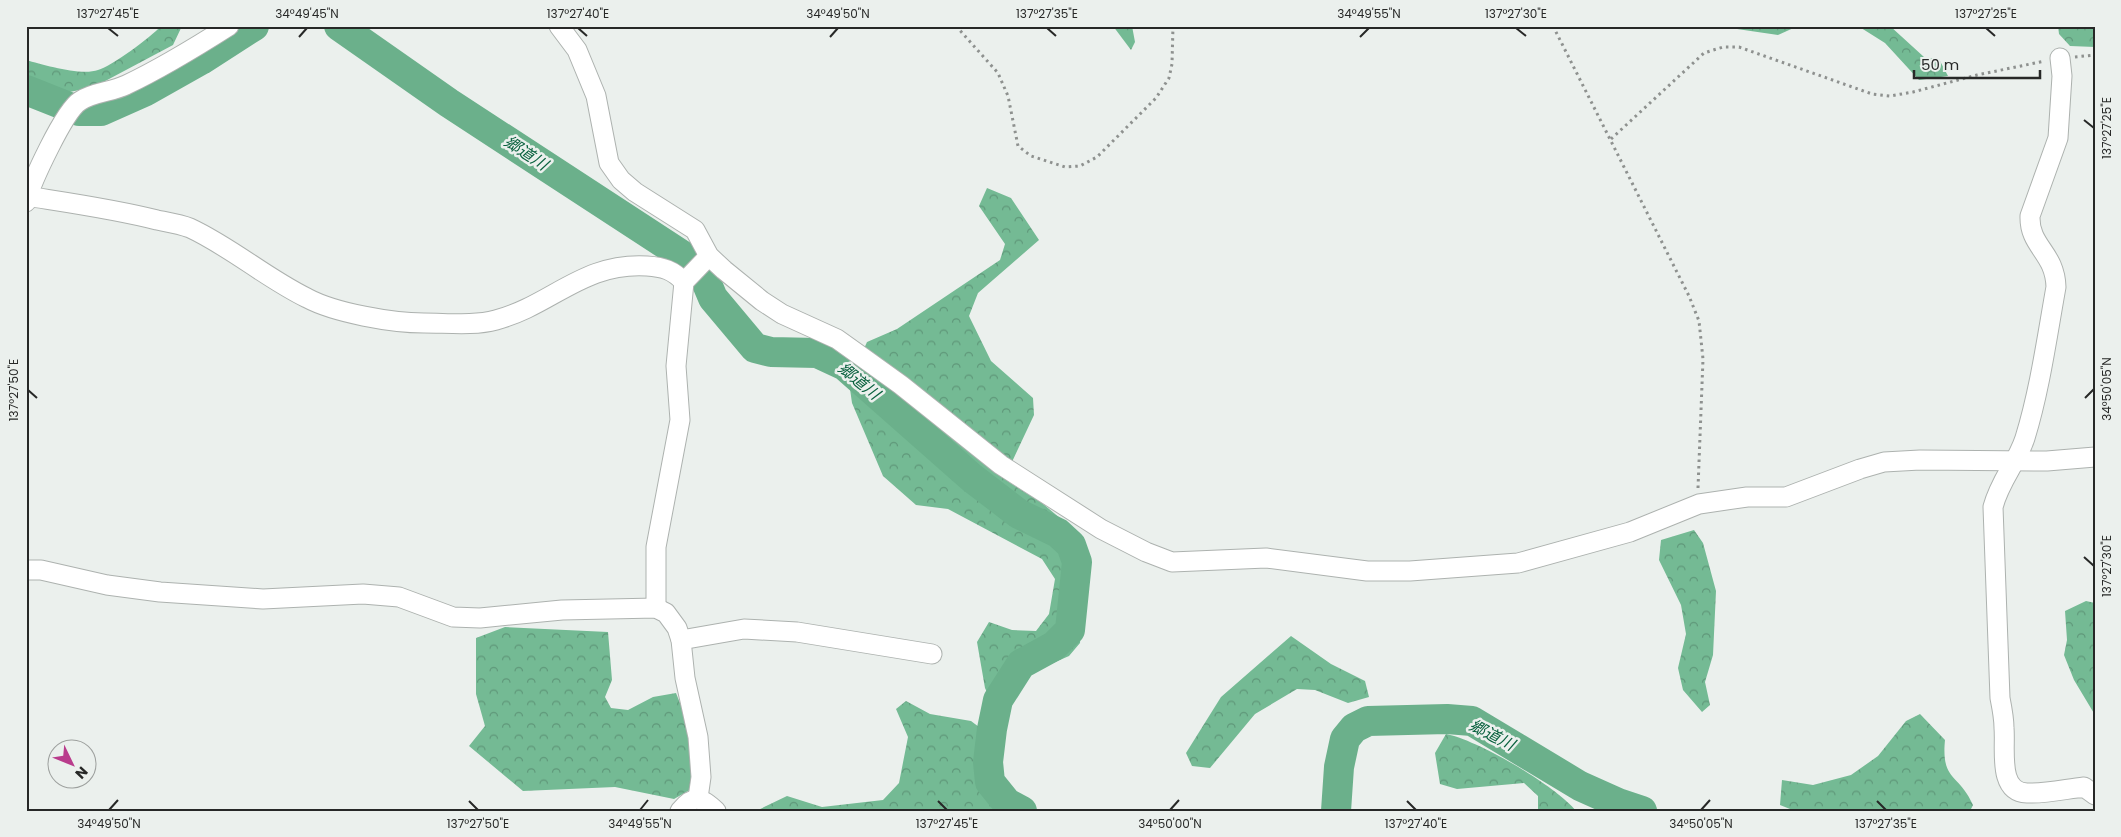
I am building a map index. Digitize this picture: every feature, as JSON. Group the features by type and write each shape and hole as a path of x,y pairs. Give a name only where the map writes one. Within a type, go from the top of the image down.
{"street":[{"path":"230,26 160,69 124,86 90,96 71,110 27,198 141,216 187,227 216,242 306,298 328,307 410,323 495,321 513,315 586,276 608,268 635,266 663,267 687,280"},
{"path":"559,26 577,50 596,96 609,163 621,180 635,192 695,230 706,259 782,314 837,339 902,385 1001,465 1101,529 1146,552 1172,562 1266,558 1290,559 1333,568 1367,571 1410,571 1518,563 1630,532 1699,504 1747,497 1786,497 1884,462 1920,460 2014,462 2095,457"},
{"path":"2060,58 2062,76 2058,138 2030,216 2030,230 2050,258 2056,272 2056,287 2036,395 2024,440 2014,462 1998,487 1993,507 2004,768 2010,784 2021,792 2084,787 2095,795"},
{"path":"656,608 656,547 680,420 676,366 687,280 706,259"},
{"path":"26,570 41,570 107,585 160,592 263,599 363,594 399,597 453,617 480,618 562,610 656,608 666,613 677,628 681,640 685,678 698,737 701,777 698,798"},
{"path":"681,640 744,629 797,632 932,654"},
{"path":"680,811 686,803 698,798 704,800 716,811"}],"path":[{"path":"956,26 998,73 1008,96 1018,146 1031,156 1065,167 1080,166 1097,157 1156,98 1169,78 1172,64 1173,26"},
{"path":"1553,26 1689,296 1699,321 1703,359 1697,480 1699,504"},
{"path":"1611,139 1704,53 1723,47 1739,47 1866,92 1890,96 1977,75 2060,58 2095,55"}],"green space":[{"path":"161,26 182,26 173,45 94,87 60,94 26,82 26,60 72,71 98,70 131,51"},
{"path":"1113,26 1132,26 1135,42 1131,50"},
{"path":"1736,26 1798,26 1778,35 1737,29"},
{"path":"1858,26 1890,26 1924,57 1939,59 1948,76 1919,80 1885,43"},
{"path":"2058,26 2095,26 2095,47 2070,46 2059,34"},
{"path":"987,188 1011,198 1039,240 978,293 969,316 991,361 1033,398 1034,415 1011,464 1009,482 1042,503 1067,524 1086,568 1080,643 1069,656 1037,670 1020,682 1013,697 990,699 985,688 977,642 989,622 1012,630 1036,631 1049,614 1055,579 1042,559 948,509 916,505 883,476 852,403 849,382 867,342 897,329 1000,260 1005,244 979,206"},
{"path":"1694,530 1703,543 1716,591 1713,655 1705,682 1710,705 1702,712 1683,690 1678,668 1686,634 1681,605 1659,560 1661,540"},
{"path":"2086,601 2095,603 2095,715 2074,680 2064,655 2067,640 2065,611"},
{"path":"505,627 608,632 612,680 605,697 611,708 628,710 653,697 676,693 697,746 695,787 674,799 615,787 523,791 469,746 485,726 476,694 476,638"},
{"path":"1291,636 1331,664 1365,681 1369,697 1348,703 1315,690 1297,689 1255,714 1210,768 1192,766 1186,753 1221,697"},
{"path":"906,701 930,714 971,721 983,730 975,777 992,805 1000,811 756,811 787,796 822,807 883,800 899,783 908,737 896,709"},
{"path":"1920,714 1945,740 1944,754 1948,771 1968,795 1973,805 1970,811 1795,811 1780,805 1782,780 1813,785 1851,775 1878,756 1906,721"},
{"path":"1446,734 1477,745 1515,765 1552,789 1576,811 1538,811 1538,796 1524,783 1457,789 1440,784 1435,753"}],"waterway":[{"name":"郷道川","path":"26,90 79,111 101,111 146,91 201,60 254,26"},
{"name":"郷道川","path":"339,26 449,103 685,257 702,272 713,298 755,348 771,352 817,353 845,366 972,478 1019,514 1058,533 1071,545 1077,562 1070,630 1054,646 1021,664 998,700 992,729 988,762 990,782 1007,803 1022,811"},
{"name":"郷道川","path":"1336,811 1339,767 1345,739 1354,728 1368,721 1447,719 1472,721 1580,786 1618,803 1642,811"}]}
